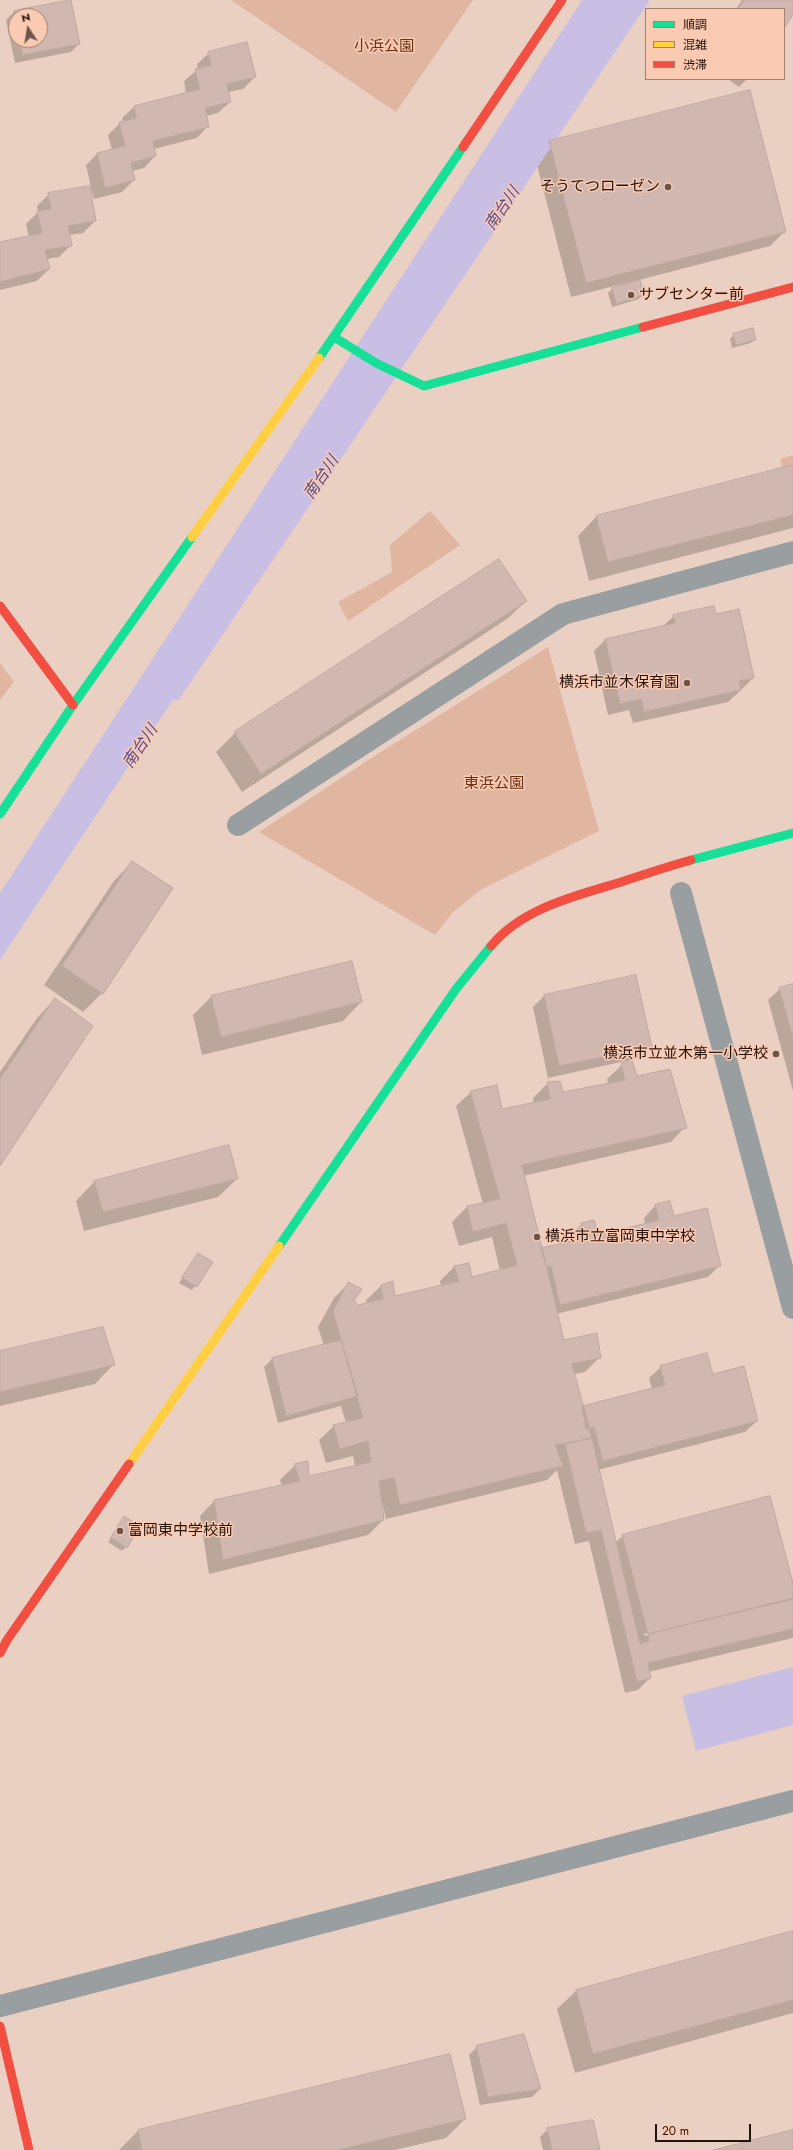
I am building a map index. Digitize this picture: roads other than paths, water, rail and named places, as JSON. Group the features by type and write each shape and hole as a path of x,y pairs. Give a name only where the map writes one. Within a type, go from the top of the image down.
{"street":[{"path":"0,814 73,705 334,337 562,0"},
{"path":"334,337 376,363 424,386 793,287"},
{"path":"238,825 563,614 793,552"},
{"path":"0,606 73,705"},
{"path":"0,1653 7,1640 456,989 497,939 526,917 569,898 674,865 793,833"},
{"path":"681,893 793,1308"},
{"path":"0,2006 793,1800"},
{"path":"0,2026 29,2150"}],"water":[{"path":"582,0 638,0 0,960 0,893"},
{"path":"793,1667 793,1725 696,1751 682,1696"}],"waterway":[{"name":"南台川","path":"176,695 644,0"}],"place":[{"name":"そうてつローゼン","path":"668,187"},
{"name":"サブセンター前","path":"631,295"},
{"name":"横浜市並木保育園","path":"687,683"},
{"name":"横浜市立並木第一小学校","path":"776,1054"},
{"name":"横浜市立富岡東中学校","path":"537,1237"},
{"name":"富岡東中学校前","path":"120,1531"}],"park label":[{"name":"小浜公園","path":"384,47"},
{"name":"東浜公園","path":"494,784"}]}
